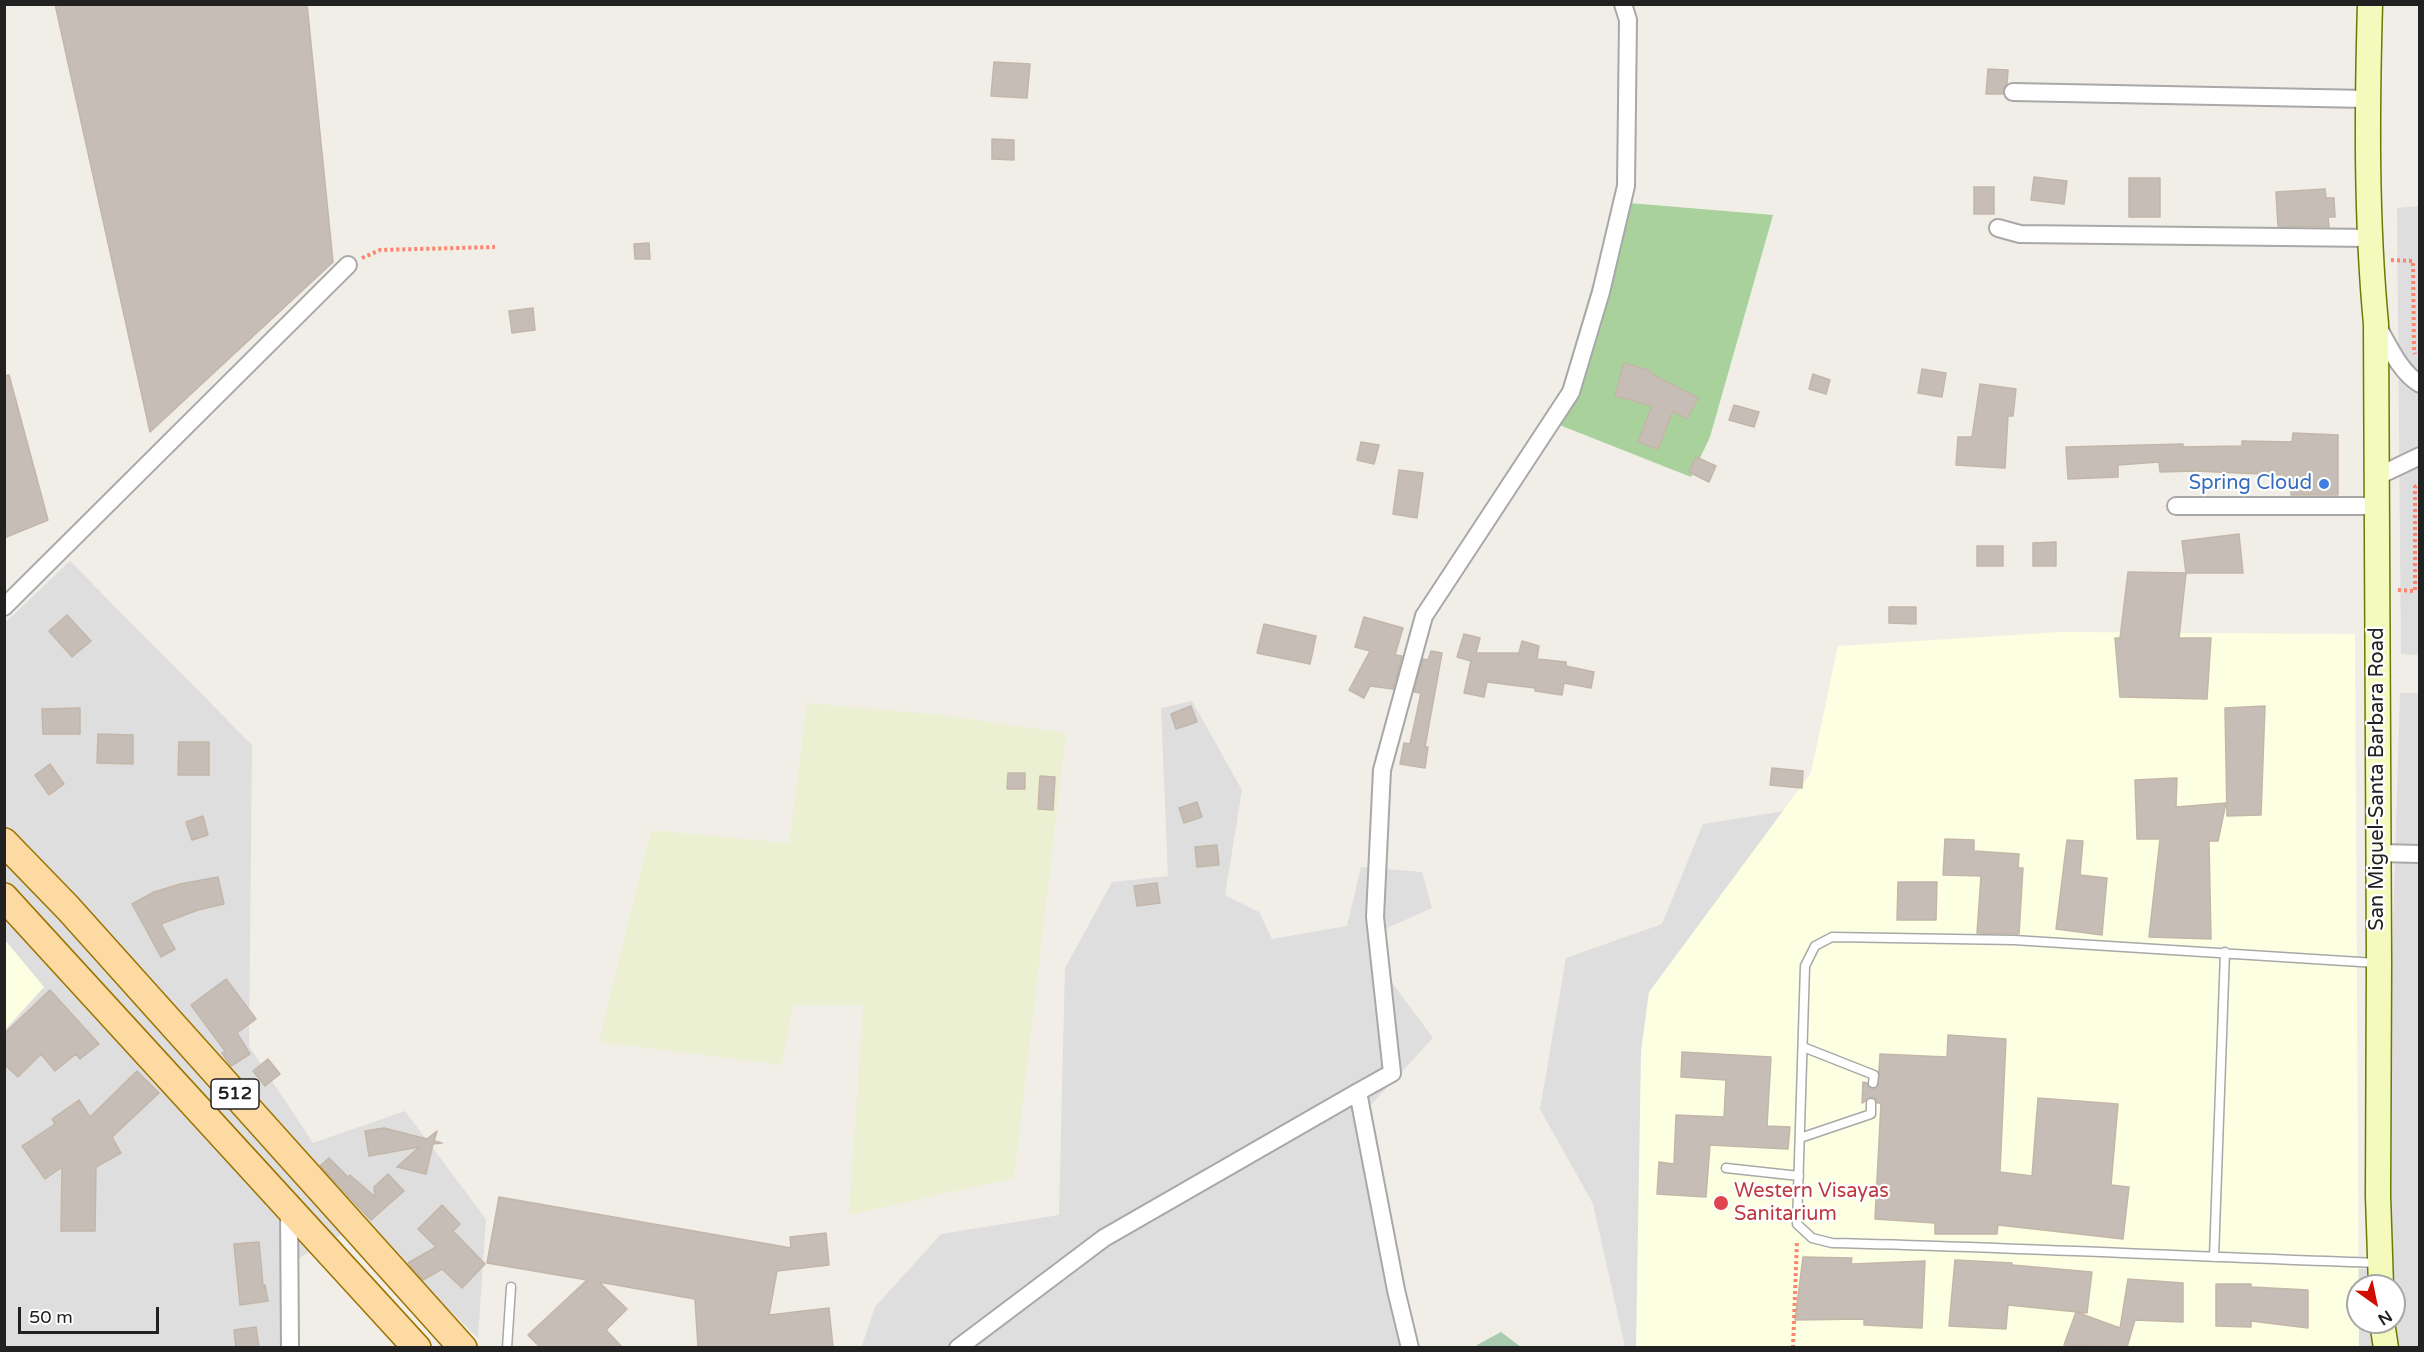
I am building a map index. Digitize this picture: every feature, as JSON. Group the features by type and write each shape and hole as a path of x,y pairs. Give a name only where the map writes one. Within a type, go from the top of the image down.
{"main road":[{"name":"San Miguel-Santa Barbara Road","path":"2370,4 2367,99 2370,257 2376,324 2378,1196 2381,1274"},
{"name":"512","path":"4,842 68,908 463,1347"},
{"name":"512","path":"4,897 417,1347"},
{"path":"206,1116 233,1092"}],"street":[{"path":"958,1347 1104,1238 1392,1073 1375,917 1382,770 1425,616 1571,392 1601,292 1626,186 1628,20 1623,4"},
{"path":"2013,92 2367,99"},
{"path":"1998,228 2020,234 2370,257"},
{"path":"4,607 348,265"},
{"path":"2376,324 2393,354 2412,380 2420,384"},
{"path":"2376,477 2420,456"},
{"path":"2176,506 2376,506"},
{"path":"2379,853 2420,854"},
{"path":"1358,1092 1396,1290 1410,1347"},
{"path":"290,1208 290,1347"}],"lane":[{"path":"2372,1274 2214,1257 2030,1248 1832,1243 1812,1238 1797,1224 1805,966 1815,946 1832,937 2014,940 2379,963"},
{"path":"2214,1257 2225,952"},
{"path":"1803,1047 1874,1075 1874,1083"},
{"path":"1800,1138 1871,1114 1872,1103"},
{"path":"1726,1168 1799,1176"},
{"path":"507,1347 511,1287"}],"path":[{"path":"348,265 380,250 495,247"},
{"path":"2370,257 2413,261 2414,351 2420,359"},
{"path":"2376,589 2415,591 2415,487 2420,484"},
{"path":"1793,1347 1797,1224"}],"shaded area":[{"path":"2419,206 2419,655 2401,654 2397,208"},
{"path":"70,561 252,745 249,1046 313,1143 405,1111 486,1219 478,1338 361,1224 286,1265 289,1347 5,1348 5,623"},
{"path":"2060,632 2355,634 2359,1274 2346,1274 2346,1334 2359,1334 2359,1347 1636,1348 1641,1051 1649,992 1811,773 1838,646"},
{"path":"2400,693 2419,693 2419,1347 1625,1347 1593,1204 1540,1109 1566,958 1662,924 1703,824 1785,811 1846,1251 2391,1270 2388,1089"},
{"path":"1192,701 1242,790 1225,895 1259,912 1272,939 1347,926 1361,867 1422,872 1432,908 1378,932 1382,969 1433,1038 1355,1122 1404,1347 984,1348 968,1338 954,1347 861,1348 875,1307 941,1234 1059,1215 1065,968 1112,882 1168,876 1161,708"},
{"path":"807,703 943,715 1066,733 1014,1178 849,1215 863,1005 793,1005 782,1065 599,1042 651,830 789,843"},
{"path":"5,940 44,987 4,1030"},
{"path":"1501,1332 1521,1347 1477,1347 1477,1345"}],"green space":[{"path":"1617,202 1773,215 1710,437 1691,477 1552,422"}],"building":[{"path":"55,4 307,4 333,262 150,432"},
{"path":"994,62 1030,64 1027,98 991,96"},
{"path":"1988,69 2008,70 2007,84 2003,94 1986,94"},
{"path":"992,139 1014,140 1014,160 992,159"},
{"path":"2034,177 2067,181 2064,204 2031,200"},
{"path":"2129,178 2160,178 2160,217 2129,217"},
{"path":"1974,187 1994,187 1994,214 1974,214"},
{"path":"2325,189 2326,198 2334,198 2335,217 2328,217 2329,227 2278,226 2276,192"},
{"path":"649,243 650,259 635,259 634,244"},
{"path":"533,308 535,330 512,333 509,311"},
{"path":"1624,363 1651,371 1650,373 1698,398 1687,419 1673,411 1658,449 1638,442 1652,406 1615,396"},
{"path":"1922,369 1946,373 1942,397 1918,393"},
{"path":"1813,374 1830,380 1826,394 1809,389"},
{"path":"9,375 48,520 4,538 4,376"},
{"path":"1980,384 2016,389 2013,416 2008,416 2005,468 1956,465 1958,437 1972,437"},
{"path":"1734,405 1759,412 1754,427 1729,420"},
{"path":"2293,433 2338,435 2338,495 2291,495 2291,480 2282,480 2283,475 2195,471 2160,472 2159,462 2118,465 2118,477 2068,479 2066,447 2183,444 2183,447 2242,446 2242,441 2292,442"},
{"path":"1361,442 1379,445 1374,464 1357,460"},
{"path":"1696,457 1716,466 1709,482 1689,472"},
{"path":"1399,470 1423,473 1417,518 1393,514"},
{"path":"2239,534 2243,573 2186,573 2182,541"},
{"path":"2056,542 2056,566 2033,566 2033,543"},
{"path":"1977,546 2003,546 2003,566 1977,566"},
{"path":"2128,572 2186,573 2179,638 2211,638 2207,699 2120,697 2115,638 2120,638"},
{"path":"1889,607 1916,607 1916,624 1889,623"},
{"path":"67,615 91,641 72,657 49,631"},
{"path":"1364,617 1403,628 1395,655 1402,656 1393,689 1370,686 1364,698 1349,690 1370,651 1355,647"},
{"path":"1264,624 1316,636 1310,664 1257,653"},
{"path":"1464,634 1480,638 1476,653 1519,653 1522,641 1539,646 1537,659 1566,662 1566,666 1594,672 1591,688 1564,683 1562,695 1535,691 1535,688 1487,682 1484,697 1464,693 1471,661 1457,657"},
{"path":"1431,651 1442,653 1425,747 1428,747 1425,768 1400,764 1404,743 1410,744 1421,693 1414,692 1423,659 1428,660"},
{"path":"1191,706 1197,722 1176,729 1171,714"},
{"path":"2265,706 2261,815 2227,816 2225,708"},
{"path":"80,708 80,734 43,734 42,709"},
{"path":"98,734 133,735 133,764 97,763"},
{"path":"179,742 209,742 209,775 178,775"},
{"path":"50,764 64,784 49,795 35,775"},
{"path":"1772,768 1803,771 1802,788 1770,785"},
{"path":"1008,773 1025,773 1025,789 1007,789"},
{"path":"1040,776 1055,777 1053,810 1038,809"},
{"path":"2177,778 2176,807 2226,803 2218,841 2209,841 2211,939 2149,937 2160,839 2137,839 2135,780"},
{"path":"1197,802 1202,817 1184,823 1179,808"},
{"path":"203,816 208,835 192,840 186,822"},
{"path":"1945,839 1974,840 1974,851 2019,854 2018,868 2023,868 2019,934 1977,933 1981,876 1943,875"},
{"path":"2067,840 2083,841 2080,875 2107,878 2102,935 2056,929"},
{"path":"1217,845 1219,865 1197,867 1195,847"},
{"path":"218,877 224,904 198,910 161,924 175,949 161,957 132,904 154,892 180,884"},
{"path":"1898,882 1937,882 1936,920 1897,920"},
{"path":"1157,883 1160,903 1137,906 1134,886"},
{"path":"226,979 256,1019 237,1033 250,1054 231,1066 222,1053 225,1051 191,1005"},
{"path":"50,990 99,1044 80,1059 76,1054 55,1071 41,1054 18,1077 4,1064 4,1034"},
{"path":"1948,1035 2006,1039 2000,1172 2032,1176 2038,1098 2118,1104 2111,1185 2129,1187 2123,1239 1998,1225 1997,1234 1935,1234 1935,1223 1875,1219 1881,1103 1877,1103 1872,1097 1862,1103 1863,1082 1872,1089 1878,1086 1880,1054 1947,1057"},
{"path":"1682,1052 1771,1057 1767,1126 1790,1127 1788,1149 1710,1145 1706,1197 1657,1194 1659,1162 1674,1164 1676,1115 1724,1117 1726,1080 1681,1077"},
{"path":"268,1059 280,1074 265,1086 253,1071"},
{"path":"137,1071 159,1093 112,1137 121,1153 96,1167 95,1231 61,1231 62,1167 45,1179 22,1146 55,1124 52,1119 79,1100 90,1117"},
{"path":"384,1128 427,1139 437,1131 434,1141 442,1143 433,1144 426,1174 397,1167 419,1147 369,1156 365,1131"},
{"path":"329,1158 348,1177 350,1175 375,1197 374,1187 388,1174 404,1191 371,1220 320,1166"},
{"path":"499,1197 791,1248 790,1237 826,1233 829,1265 777,1271 769,1315 829,1308 833,1347 698,1347 695,1299 599,1282 627,1309 606,1330 622,1347 540,1347 528,1335 587,1280 487,1263"},
{"path":"442,1205 460,1224 453,1231 485,1264 462,1288 442,1269 423,1280 408,1263 436,1247 418,1229"},
{"path":"259,1242 263,1285 265,1285 268,1301 240,1305 234,1244"},
{"path":"1803,1257 1852,1258 1851,1264 1925,1261 1922,1328 1864,1325 1864,1319 1795,1320"},
{"path":"1955,1260 2012,1263 2012,1265 2092,1272 2087,1313 2008,1305 2006,1329 1949,1326"},
{"path":"2128,1279 2183,1283 2183,1322 2135,1320 2127,1347 2064,1345 2076,1312 2120,1328"},
{"path":"2216,1284 2251,1284 2251,1287 2308,1290 2308,1328 2251,1321 2251,1327 2216,1326"},
{"path":"256,1327 259,1347 236,1347 234,1330"}],"place":[{"name":"Spring Cloud","path":"2324,484"},
{"name":"Western Visayas Sanitarium","path":"1721,1203"}]}
